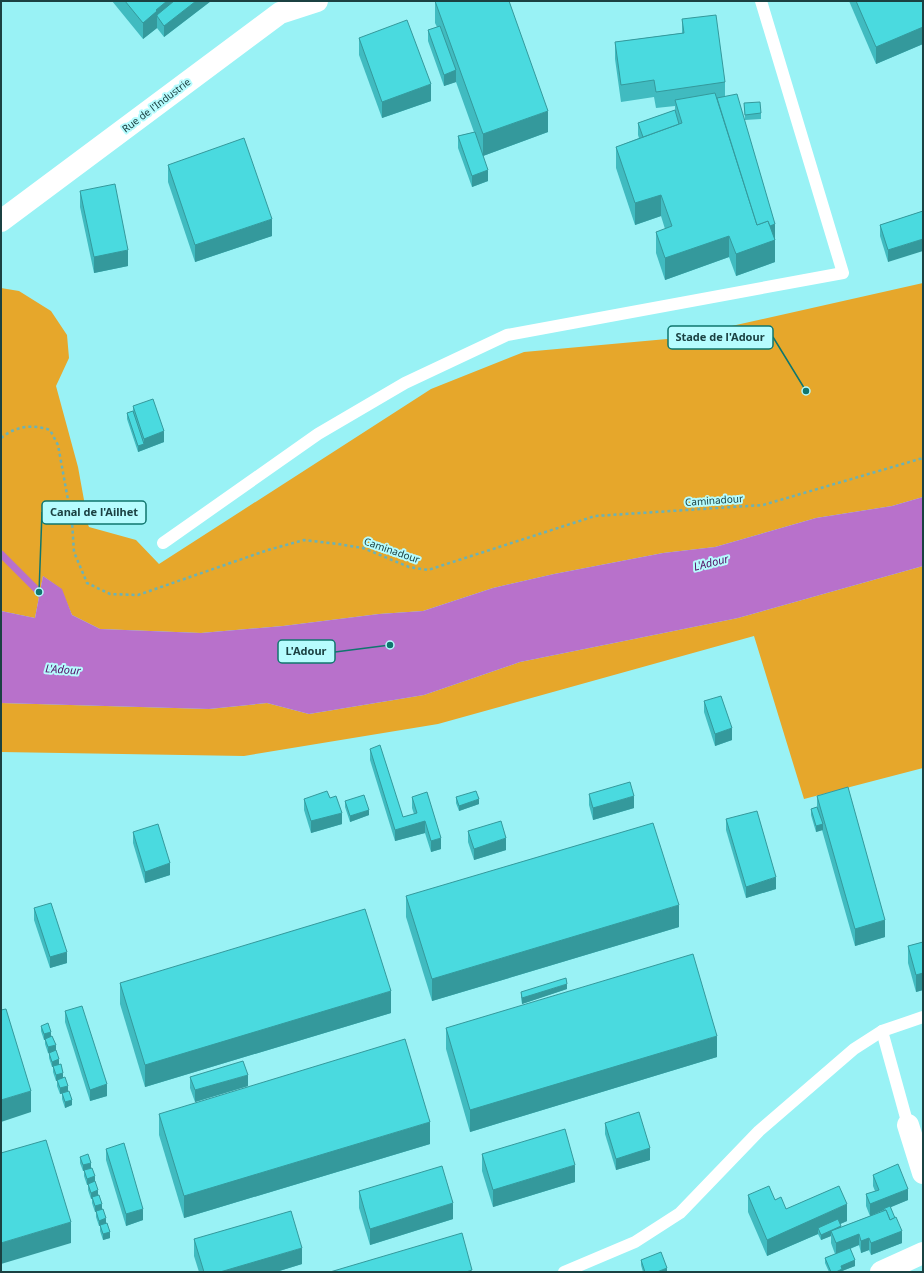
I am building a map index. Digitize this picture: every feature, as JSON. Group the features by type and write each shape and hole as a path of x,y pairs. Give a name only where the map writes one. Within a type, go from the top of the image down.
{"street":[{"name":"Rue de l'Industrie","path":"1,221 280,7 317,1"},
{"path":"908,1125 923,1173"},
{"path":"881,1272 923,1253"}],"lane":[{"path":"163,543 318,434 405,383 507,335 844,273 761,1"},
{"path":"564,1272 635,1242 680,1213 759,1131 854,1048 882,1031 923,1017"},
{"path":"882,1031 908,1125"}],"path":[{"name":"Caminadour","path":"1,438 8,432 22,427 39,426 50,430 58,445 72,522 74,552 88,583 110,594 138,595 268,550 304,540 363,548 409,567 428,570 595,516 763,505 923,458"}],"shaded area":[{"path":"923,283 923,497 892,506 816,518 715,547 663,553 554,574 493,588 423,611 379,614 283,626 201,633 100,629 72,615 61,589 43,576 35,618 1,611 1,288 19,291 51,311 67,335 69,358 56,386 78,467 84,500 83,512 89,527 136,540 159,564 431,389 524,352 678,338"},
{"path":"923,566 923,768 804,799 754,636 438,724 244,756 1,752 1,703 209,709 267,703 309,714 424,695 520,662 738,618"}],"water":[{"path":"923,497 923,566 738,618 520,662 424,695 309,714 267,703 209,709 1,703 1,611 35,618 43,576 62,589 72,615 100,629 201,633 283,626 379,614 423,611 493,588 554,574 663,553 715,547 816,518 892,506"}],"building":[{"path":"125,1 167,1 143,23"},
{"path":"174,1 196,1 164,26 157,15"},
{"path":"435,1 509,1 548,111 483,134"},
{"path":"856,1 923,1 923,27 876,47"},
{"path":"716,15 725,82 656,92 654,80 621,85 615,42 684,33 682,19"},
{"path":"407,20 431,84 382,102 359,38"},
{"path":"440,26 456,70 444,75 428,30"},
{"path":"715,93 757,225 768,221 775,240 736,254 729,236 665,258 656,232 672,226 661,195 635,203 616,147 682,123 675,100"},
{"path":"737,94 775,224 770,226 768,221 757,225 717,98"},
{"path":"760,102 761,113 745,115 744,103"},
{"path":"675,110 679,124 643,137 638,123"},
{"path":"475,132 488,170 472,176 458,136"},
{"path":"244,138 272,219 195,245 168,165"},
{"path":"115,184 128,250 94,257 80,191"},
{"path":"923,211 923,239 888,250 880,225"},
{"path":"153,399 164,431 144,439 133,406"},
{"path":"133,411 144,444 138,446 127,413"},
{"path":"721,696 732,728 715,734 704,701"},
{"path":"380,745 403,817 417,813 412,797 427,792 441,838 431,841 425,821 395,830 370,749"},
{"path":"630,782 634,796 593,808 589,794"},
{"path":"848,787 885,920 855,929 817,796"},
{"path":"327,791 330,798 336,796 342,813 311,821 304,799"},
{"path":"476,791 479,799 459,806 456,797"},
{"path":"364,795 369,810 350,816 345,801"},
{"path":"817,807 823,824 816,826 811,809"},
{"path":"757,811 776,877 746,887 726,819"},
{"path":"501,821 506,838 474,849 468,831"},
{"path":"653,823 679,905 432,979 406,896"},
{"path":"158,824 170,863 145,872 133,832"},
{"path":"51,903 67,952 50,957 34,908"},
{"path":"365,909 391,991 145,1065 120,983"},
{"path":"923,942 923,973 916,975 908,946"},
{"path":"693,954 717,1036 470,1110 446,1028"},
{"path":"566,978 567,984 522,998 521,992"},
{"path":"82,1006 107,1084 90,1090 65,1011"},
{"path":"6,1009 31,1091 1,1100 1,1010"},
{"path":"48,1023 51,1032 44,1034 41,1026"},
{"path":"52,1036 56,1045 48,1047 45,1039"},
{"path":"405,1039 430,1122 184,1196 159,1114"},
{"path":"56,1050 59,1059 52,1062 49,1053"},
{"path":"243,1061 248,1075 195,1090 190,1077"},
{"path":"61,1064 63,1073 56,1075 53,1066"},
{"path":"65,1077 68,1086 60,1088 57,1080"},
{"path":"69,1091 72,1100 65,1102 62,1093"},
{"path":"639,1112 650,1148 616,1159 605,1123"},
{"path":"565,1129 575,1165 493,1190 482,1154"},
{"path":"46,1140 71,1222 1,1243 1,1153"},
{"path":"124,1143 143,1209 126,1214 106,1149"},
{"path":"88,1154 91,1163 83,1165 80,1157"},
{"path":"898,1164 908,1189 870,1204 866,1194 879,1190 873,1175"},
{"path":"442,1166 453,1203 370,1229 359,1191"},
{"path":"92,1168 95,1176 87,1179 84,1170"},
{"path":"95,1181 98,1190 91,1193 88,1184"},
{"path":"769,1186 775,1200 781,1197 786,1209 839,1186 847,1204 767,1240 748,1195"},
{"path":"99,1195 102,1204 95,1206 92,1197"},
{"path":"890,1206 895,1218 890,1220 886,1210 883,1209"},
{"path":"103,1209 106,1218 99,1221 96,1211"},
{"path":"886,1210 890,1220 896,1217 902,1231 871,1243 869,1238 861,1241 859,1234 836,1243 831,1231"},
{"path":"291,1211 302,1248 220,1272 204,1272 194,1239"},
{"path":"838,1219 841,1226 821,1235 818,1228"},
{"path":"107,1223 110,1232 103,1234 100,1225"},
{"path":"462,1233 472,1270 466,1272 330,1272"},
{"path":"850,1248 855,1260 841,1266 842,1269 836,1272 831,1272 825,1258"},
{"path":"661,1252 667,1268 657,1272 645,1272 641,1260"}],"waterway":[{"path":"1,554 39,592 44,599"}],"place":[{"name":"Stade de l'Adour","path":"806,391"},
{"name":"Canal de l'Ailhet","path":"39,592"},
{"name":"L'Adour","path":"390,645"}]}
